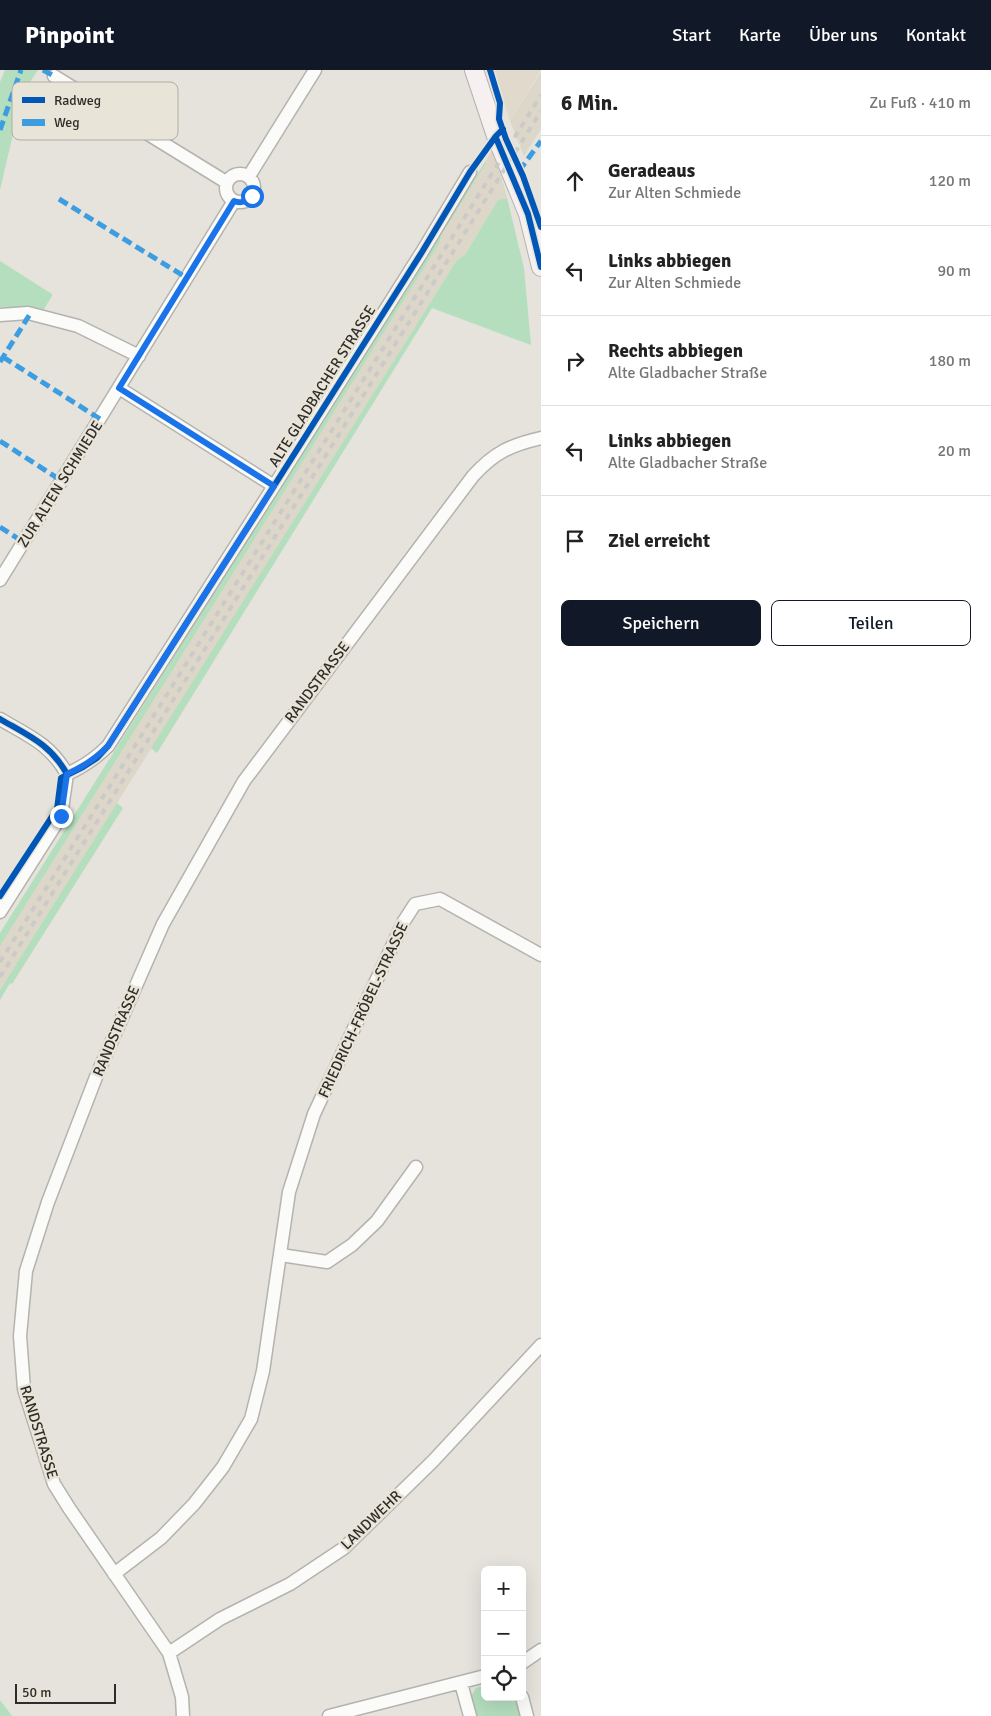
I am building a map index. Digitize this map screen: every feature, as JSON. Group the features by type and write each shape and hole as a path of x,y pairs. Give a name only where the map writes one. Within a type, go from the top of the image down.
{"street":[{"path":"249,176 315,70"},
{"path":"474,70 496,136 528,214 541,268"},
{"path":"54,76 64,82"},
{"path":"158,140 226,182"},
{"name":"ALTE GLADBACHER STRASSE","path":"67,774 97,758 108,746 422,252 470,172"},
{"path":"242,173 249,176 254,182 255,189 252,196 246,202 238,203 226,194 226,182 235,175 242,173"},
{"name":"ZUR ALTEN SCHMIEDE","path":"0,580 234,201"},
{"path":"0,315 28,313 78,326 139,356"},
{"path":"119,388 274,486"},
{"name":"RANDSTRASSE","path":"183,1716 182,1698 169,1653 54,1484 24,1389 20,1336 26,1270 48,1202 96,1077 162,924 244,781 472,476 486,461 502,450 521,442 541,438"},
{"path":"0,720 45,746 58,759 67,774 61,816 0,912"},
{"name":"FRIEDRICH-FRÖBEL-STRASSE","path":"114,1574 161,1538 194,1504 223,1467 252,1419 263,1371 289,1192 314,1114 404,921 415,904 440,899 541,955"},
{"path":"281,1255 327,1262 352,1245 376,1221 416,1167"},
{"name":"LANDWEHR","path":"169,1653 220,1619 290,1584 344,1548 433,1461 541,1345"},
{"path":"526,1660 541,1650"},
{"path":"329,1716 481,1677"},
{"path":"461,1683 470,1716"},
{"path":"523,1701 526,1716"}],"shaded area":[{"path":"494,70 541,70 510,121 496,79"},
{"path":"541,72 541,129 524,156 510,121"},
{"path":"494,147 507,198 498,200 465,255 457,260 0,990 0,946 439,244 442,234"}],"green space":[{"path":"5,70 38,70 30,82 12,82 12,139 0,190 0,82"},
{"path":"485,162 442,234 439,244 0,946 0,933"},
{"path":"507,198 524,268 531,345 432,308 157,753 151,748 457,260 465,255 498,200"},
{"path":"0,261 52,294 44,309 0,307"},
{"path":"117,803 123,808 0,1000 0,990"},
{"path":"481,1686 481,1701 520,1701 523,1716 476,1716 471,1696 476,1688"},
{"path":"0,1700 12,1716 0,1716"}],"railway":[{"path":"0,962 541,95"},
{"path":"0,977 541,111"}],"marked path":[{"path":"17,82 21,70"},
{"path":"43,70 54,76"},
{"path":"0,130 12,96"},
{"path":"519,171 541,141"},
{"path":"59,199 187,278"},
{"path":"0,362 30,314"},
{"path":"3,357 100,419"},
{"path":"0,441 62,481"},
{"path":"0,527 23,542"}],"cycle path":[{"path":"490,70 500,103 499,119 523,176 541,227"},
{"path":"0,896 57,809 61,778 97,758 108,746 422,252 470,172 503,129"},
{"path":"496,138 528,214 541,267"},
{"path":"0,719 46,748 67,774"}],"route":[{"path":"61,816 67,774 97,758 108,746 274,486 119,388 234,201 238,203 246,202 252,196"}]}
